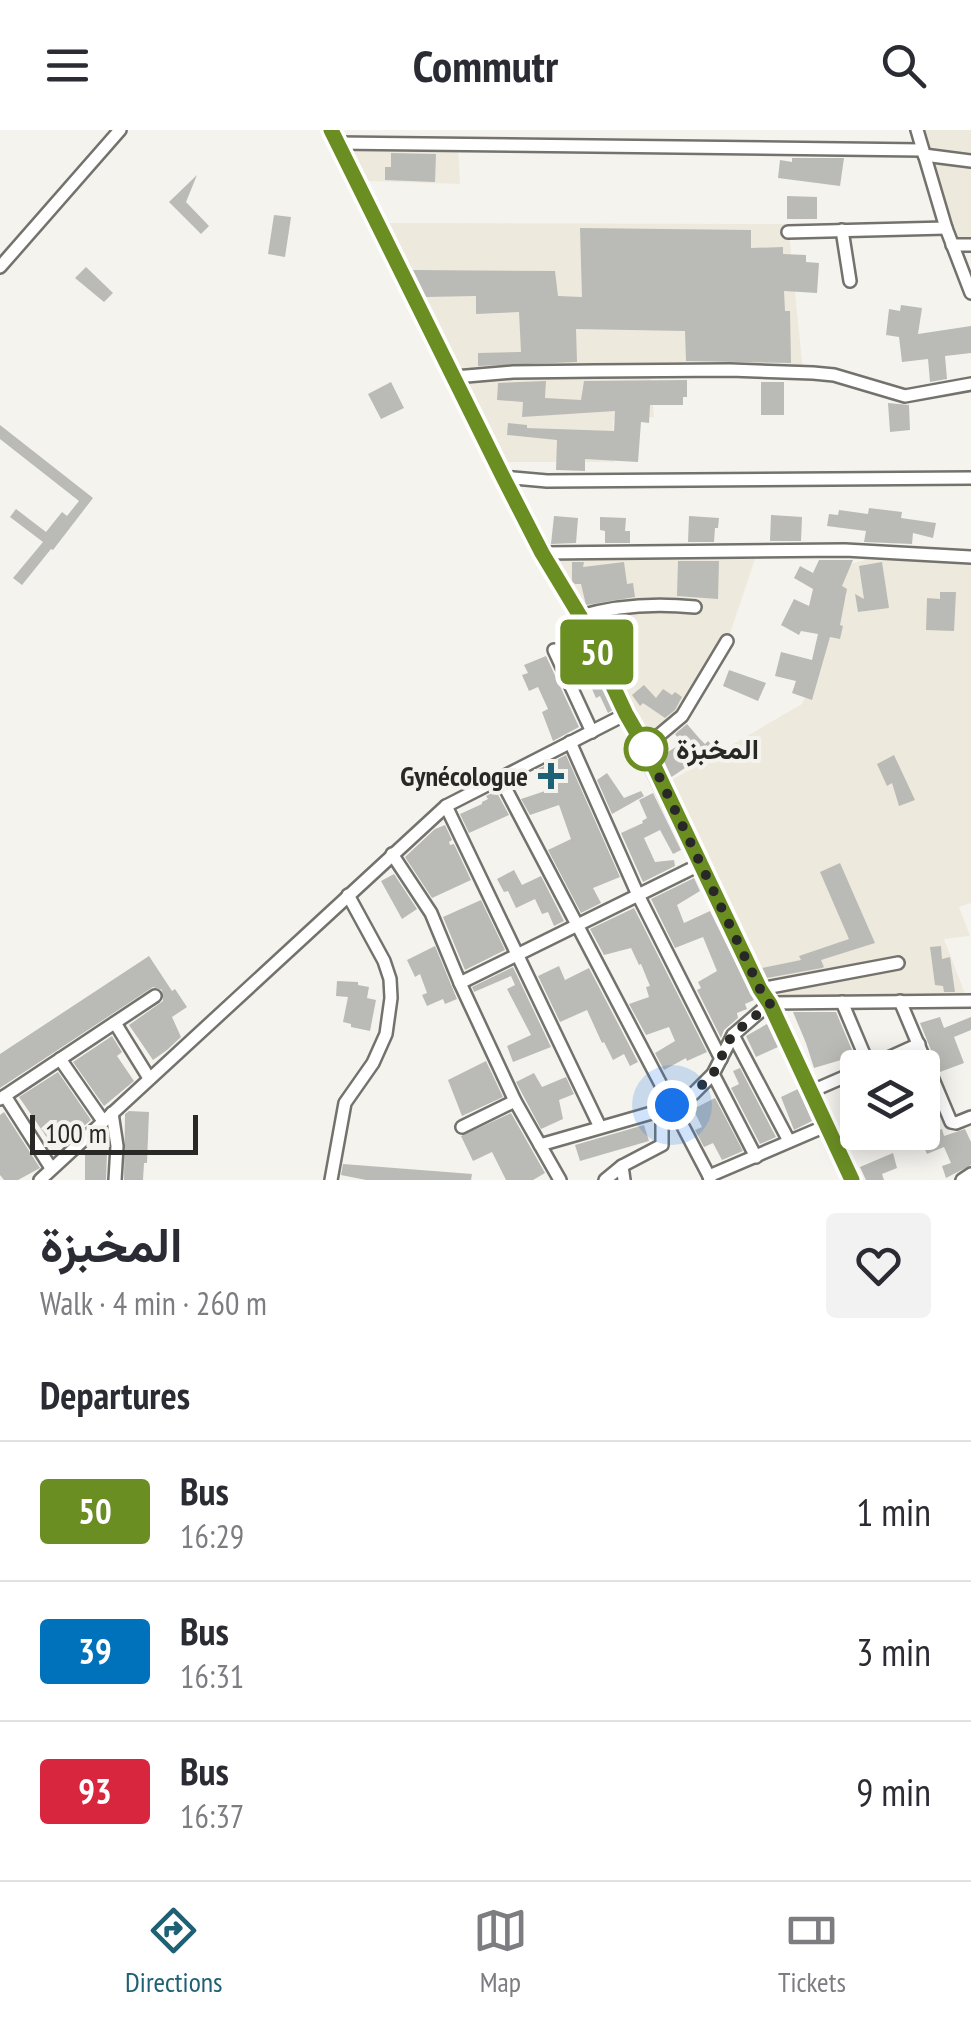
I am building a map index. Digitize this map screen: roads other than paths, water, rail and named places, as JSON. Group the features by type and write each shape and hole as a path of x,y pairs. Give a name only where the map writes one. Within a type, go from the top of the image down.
{"main road":[{"path":"334,136 503,477 580,616 645,747 852,1180"}],"street":[{"path":"0,268 120,130"},
{"path":"917,130 946,228 971,294"},
{"path":"334,136 923,153 971,161"},
{"path":"788,232 946,228"},
{"path":"842,230 850,280"},
{"path":"952,245 971,245"},
{"path":"455,377 596,371 812,373 834,375 905,396 971,384"},
{"path":"503,477 546,482 971,478"},
{"path":"542,553 846,550 971,557"},
{"path":"580,616 630,606 695,607"},
{"path":"645,747 682,716 728,641"},
{"path":"554,650 592,732"},
{"path":"155,996 2,1097 45,1176 446,806 626,714"},
{"path":"570,742 638,895 721,1059"},
{"path":"500,778 667,1108 709,1178 828,1126"},
{"path":"446,806 600,1126"},
{"path":"392,854 431,914 515,1101 560,1180"},
{"path":"460,983 701,864"},
{"path":"330,1180 345,1103 374,1063 386,1034 391,998 384,961 348,895"},
{"path":"760,989 898,963"},
{"path":"540,1145 667,1108 693,1094 713,1074 732,1035 770,1004 900,1001 969,1005"},
{"path":"900,1001 951,1122 971,1117"},
{"path":"842,1002 860,1050"},
{"path":"115,1023 149,1078"},
{"path":"732,1035 790,1141"},
{"path":"905,1050 918,1044"},
{"path":"60,1060 107,1117 117,1146 116,1180"},
{"path":"713,1074 756,1156"},
{"path":"812,1092 840,1079"},
{"path":"462,1126 515,1101"},
{"path":"605,1180 622,1166 662,1145 667,1108"},
{"path":"622,1166 624,1180"},
{"path":"962,1180 971,1174"}],"place":[{"name":"المخبزة","path":"646,749"},
{"name":"Gynécologue","path":"551,776"}]}
